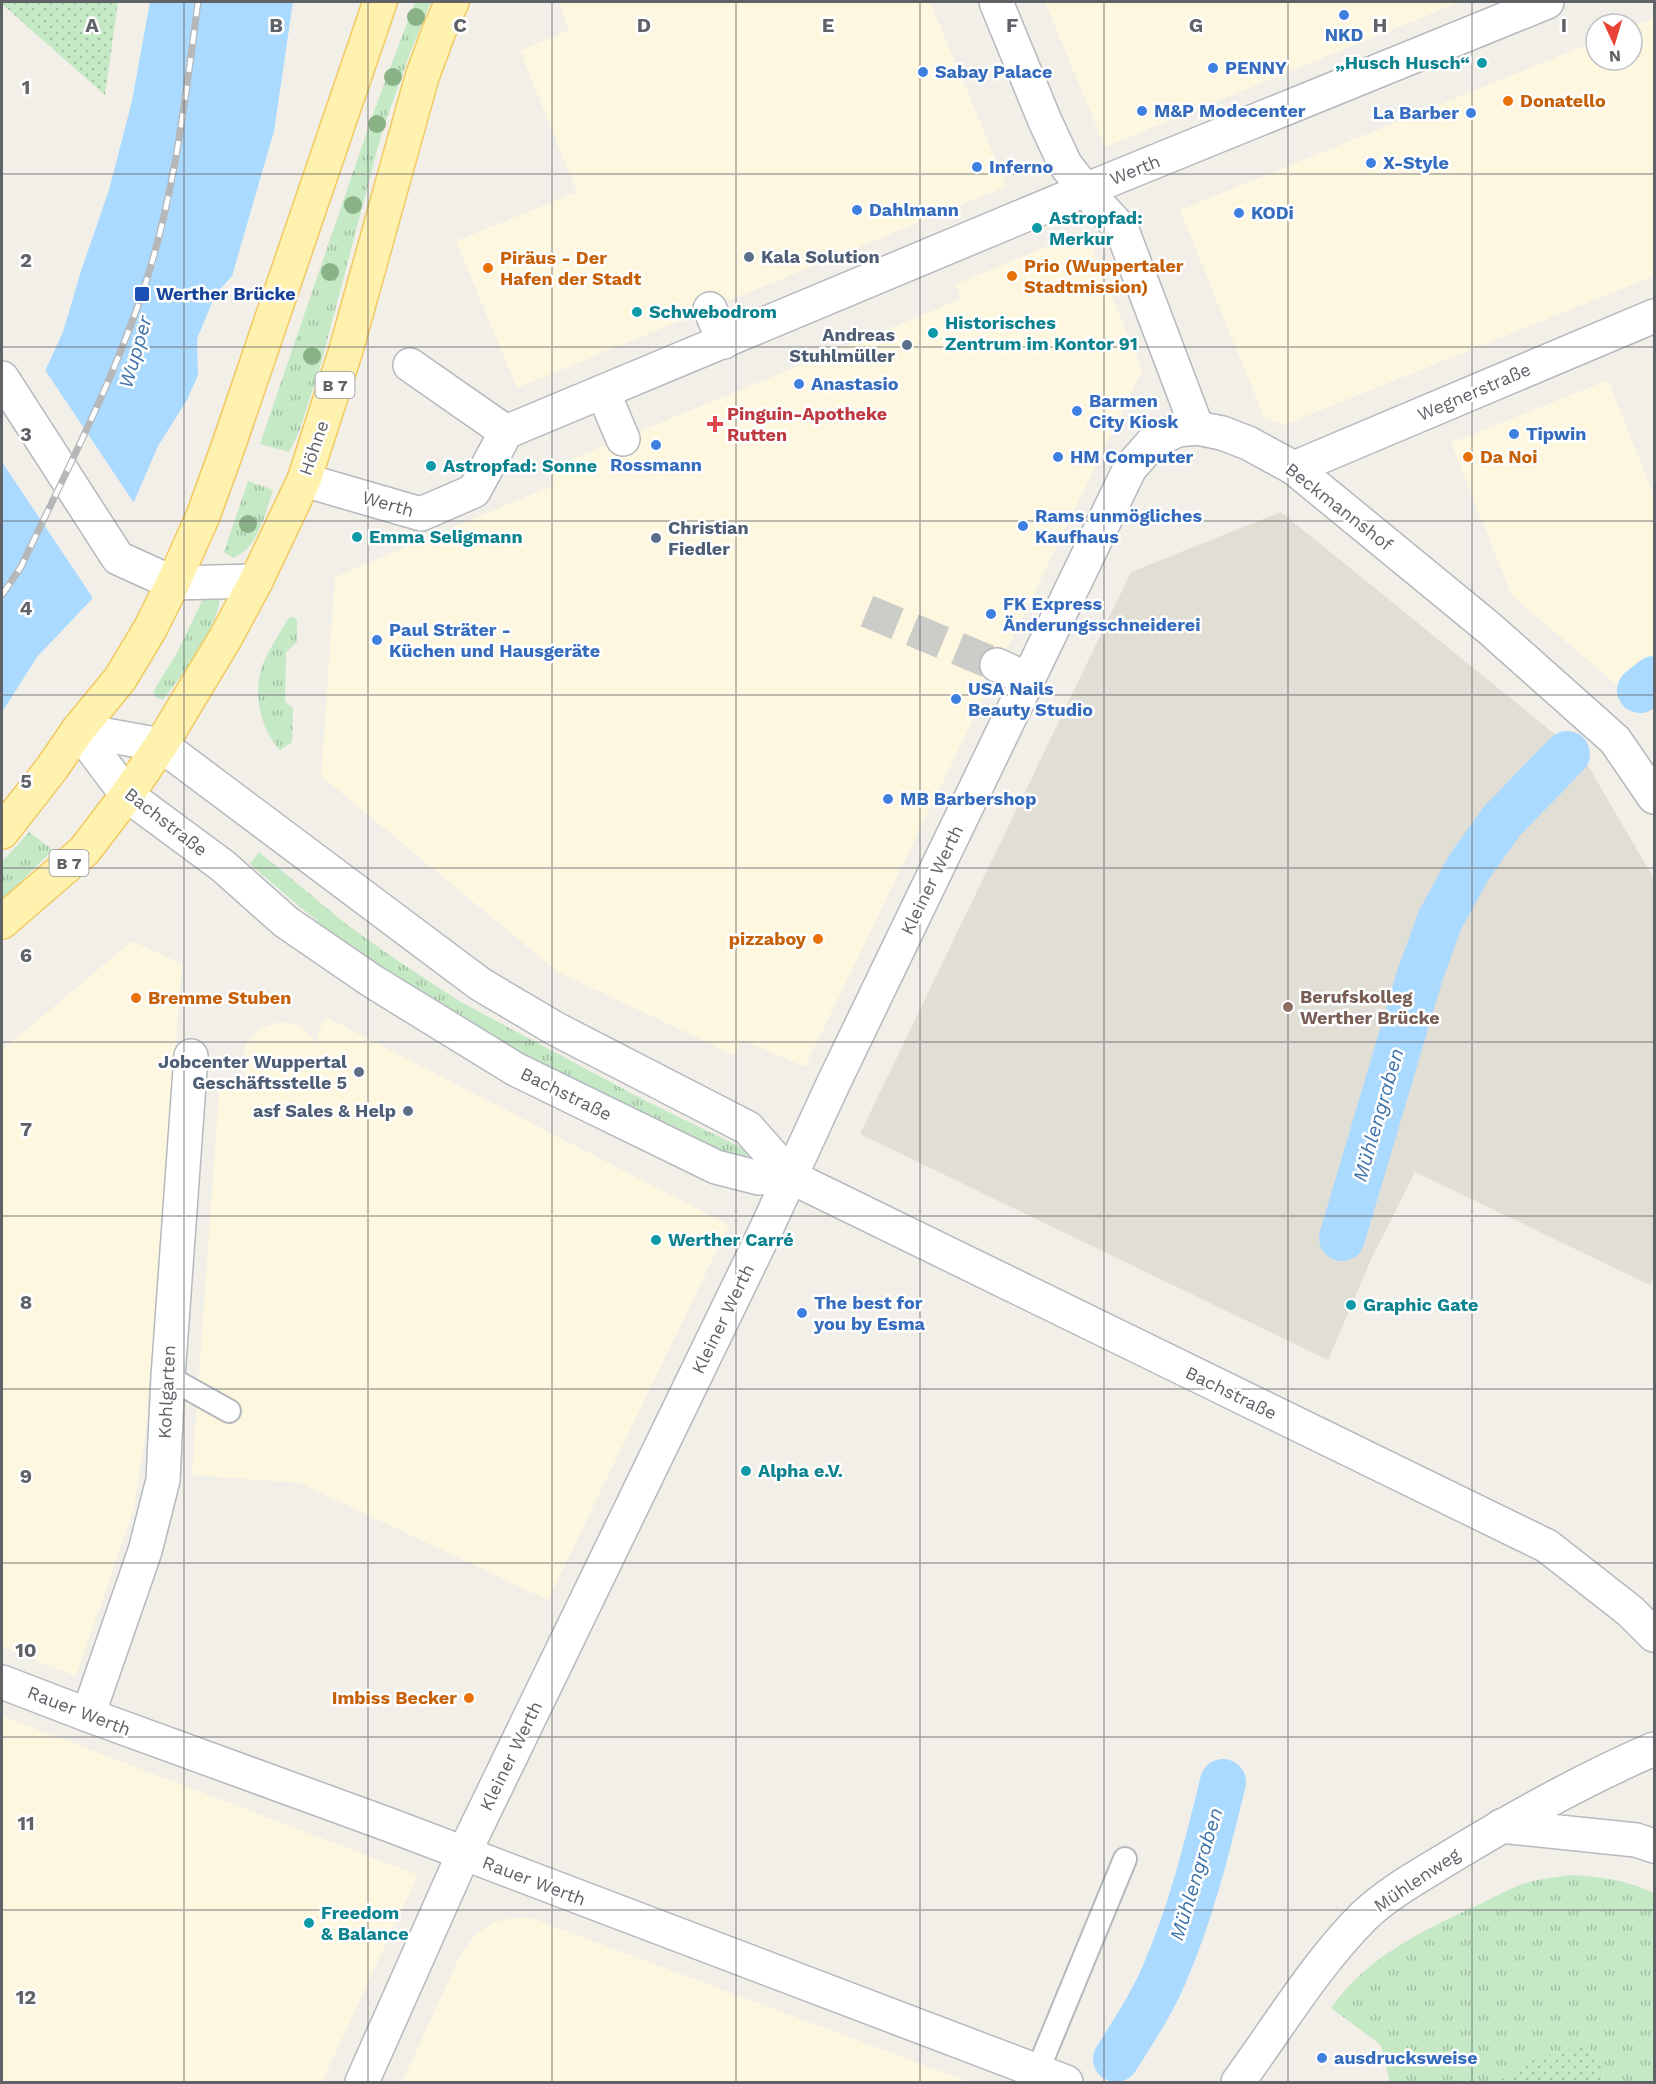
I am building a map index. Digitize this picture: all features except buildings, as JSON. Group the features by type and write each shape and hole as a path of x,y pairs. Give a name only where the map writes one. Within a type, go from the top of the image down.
{"main road":[{"path":"2,832 46,777 78,730 120,680 150,629 173,583 203,516 228,447 380,2"},
{"name":"Höhne","path":"127,795 161,745 226,637 256,581 304,480 349,339 419,88 452,2"},
{"name":"B 7","path":"2,922 84,851 127,795"}],"street":[{"path":"996,2 1065,164 1085,190 1122,230 1197,428"},
{"name":"Werth","path":"304,480 421,514 474,491 506,432 1085,190 1547,2"},
{"path":"710,309 724,342"},
{"name":"Wegnerstraße","path":"1294,468 1654,316"},
{"path":"410,365 506,432"},
{"path":"6,383 118,558 173,583 256,581"},
{"path":"603,392 622,439"},
{"name":"Beckmannshof","path":"1197,428 1222,433 1248,443 1294,468 1489,628 1614,740 1654,797"},
{"name":"Kleiner Werth","path":"362,2082 463,1855 1130,468 1152,443 1177,430 1197,428"},
{"path":"997,665 1027,679"},
{"name":"Bachstraße","path":"78,730 161,745 480,984 556,1029 748,1128 791,1177 1547,1546 1630,1611 1654,1635"},
{"name":"Bachstraße","path":"78,730 127,795 223,866 286,922 372,981 515,1069 716,1167 759,1178 791,1177"},
{"name":"Kohlgarten","path":"88,1715 145,1551 163,1480 168,1377 189,1187 191,1056"},
{"name":"Rauer Werth","path":"2,1682 387,1824 463,1855 1051,2077"},
{"name":"Mühlenweg","path":"1238,2082 1331,1951 1366,1914 1404,1886 1501,1826 1620,1763 1654,1749"},
{"path":"1501,1826 1636,1840 1654,1846"}],"lane":[{"path":"168,1377 229,1411"},
{"path":"1051,2077 1125,1859"}],"shaded area":[{"path":"559,2 930,2 1007,186 517,388 456,241 577,192 520,51 569,30"},
{"path":"1045,2 1460,2 1105,147"},
{"path":"1654,18 1654,276 1284,425 1264,417 1180,210 1584,46 1584,72 1644,72 1644,22"},
{"path":"1085,231 1142,370 805,1067 742,1040 734,1055 558,972 321,776 335,577 554,485 548,469 961,299 956,284"},
{"path":"1608,380 1654,496 1654,664 1622,689 1512,596 1451,443"},
{"name":"Berufskolleg Werther Brücke","path":"1281,512 1583,757 1654,879 1654,1275 1650,1285 1415,1172 1372,1257 1328,1360 860,1134 1131,572"},
{"path":"132,941 182,964 146,1429 134,1508 76,1676 2,1647 2,1050"},
{"path":"326,1017 729,1225 548,1600 300,1483 192,1475 220,1077 247,1082 242,1061 244,1051 247,1043 258,1030 275,1023 288,1023 301,1027 317,1042 319,1041 317,1035"},
{"path":"2,1716 418,1875 322,2082 2,2082"},
{"path":"513,1918 531,1918 969,2082 402,2082 461,1954 477,1933 494,1922"}],"green space":[{"path":"2,2 118,2 105,95 2,4"},
{"path":"415,2 431,2 382,132 320,367 299,432 289,452 260,444 374,111"},
{"path":"248,481 273,490 255,538 249,547 233,558 224,552"},
{"path":"207,596 220,598 213,622 189,665 171,690 163,699 157,698 153,693 177,653 202,601"},
{"path":"291,617 297,620 297,642 286,652 285,702 293,708 292,742 280,750 267,731 263,720 258,683 267,655"},
{"path":"29,832 53,850 2,900 2,862"},
{"path":"259,852 346,924 459,1001 644,1100 748,1151 747,1161 742,1163 554,1070 462,1020 417,992 342,940 250,864"},
{"path":"1572,1875 1614,1880 1654,1893 1654,2082 1602,2082 1603,2067 1583,2042 1500,2082 1390,2082 1381,2045 1331,2008 1345,1990 1378,1960 1435,1925 1522,1884"},
{"path":"1583,2042 1607,2066 1603,2067 1602,2082 1499,2081 1547,2052 1553,2058"}],"water":[{"name":"Wupper","path":"150,2 293,2 274,131 232,276 215,295 197,339 198,375 187,400 158,446 92,599 37,657 2,712 2,465 63,332 109,190 132,101"}],"pier":[{"path":"43,367 136,506 95,601 2,462 2,457"}],"waterway":[{"name":"Mühlengraben","path":"1640,690 1654,679"},
{"name":"Mühlengraben","path":"1342,1238 1420,975 1440,920 1469,867 1502,821 1567,754"},
{"name":"Mühlengraben","path":"1116,2059 1142,2018 1174,1952 1198,1880 1223,1782"}],"tunnel":[{"path":"867,611 997,665"}],"railway":[{"path":"2,595 21,567 85,434 115,366 141,297 170,188 183,114 198,2"}],"place":[{"name":"NKD","path":"1344,15"},
{"name":"„Husch Husch“","path":"1482,63"},
{"name":"PENNY","path":"1213,68"},
{"name":"Sabay Palace","path":"923,72"},
{"name":"Donatello","path":"1508,101"},
{"name":"M&P Modecenter","path":"1142,111"},
{"name":"La Barber","path":"1471,113"},
{"name":"X-Style","path":"1371,163"},
{"name":"Inferno","path":"977,167"},
{"name":"Dahlmann","path":"857,210"},
{"name":"KODi","path":"1239,213"},
{"name":"Astropfad: Merkur","path":"1037,228"},
{"name":"Kala Solution","path":"749,257"},
{"name":"Piräus - Der Hafen der Stadt","path":"488,268"},
{"name":"Prio (Wuppertaler Stadtmission)","path":"1012,276"},
{"name":"Werther Brücke","path":"142,294"},
{"name":"Schwebodrom","path":"637,312"},
{"name":"Historisches Zentrum im Kontor 91","path":"933,333"},
{"name":"Andreas Stuhlmüller","path":"907,345"},
{"name":"Anastasio","path":"799,384"},
{"name":"Barmen City Kiosk","path":"1077,411"},
{"name":"Pinguin-Apotheke Rutten","path":"715,424"},
{"name":"Tipwin","path":"1514,434"},
{"name":"Rossmann","path":"656,445"},
{"name":"HM Computer","path":"1058,457"},
{"name":"Da Noi","path":"1468,457"},
{"name":"Astropfad: Sonne","path":"431,466"},
{"name":"Rams unmögliches Kaufhaus","path":"1023,526"},
{"name":"Emma Seligmann","path":"357,537"},
{"name":"Christian Fiedler","path":"656,538"},
{"name":"FK Express Änderungsschneiderei","path":"991,614"},
{"name":"Paul Sträter - Küchen und Hausgeräte","path":"377,640"},
{"name":"USA Nails Beauty Studio","path":"956,699"},
{"name":"MB Barbershop","path":"888,799"},
{"name":"pizzaboy","path":"818,939"},
{"name":"Bremme Stuben","path":"136,998"},
{"name":"Berufskolleg Werther Brücke","path":"1288,1007"},
{"name":"Jobcenter Wuppertal Geschäftsstelle 5","path":"359,1072"},
{"name":"asf Sales & Help","path":"408,1111"},
{"name":"Werther Carré","path":"656,1240"},
{"name":"Graphic Gate","path":"1351,1305"},
{"name":"The best for you by Esma","path":"802,1313"},
{"name":"Alpha e.V.","path":"746,1471"},
{"name":"Imbiss Becker","path":"469,1698"},
{"name":"Freedom & Balance","path":"309,1923"},
{"name":"ausdrucksweise","path":"1322,2058"}]}
